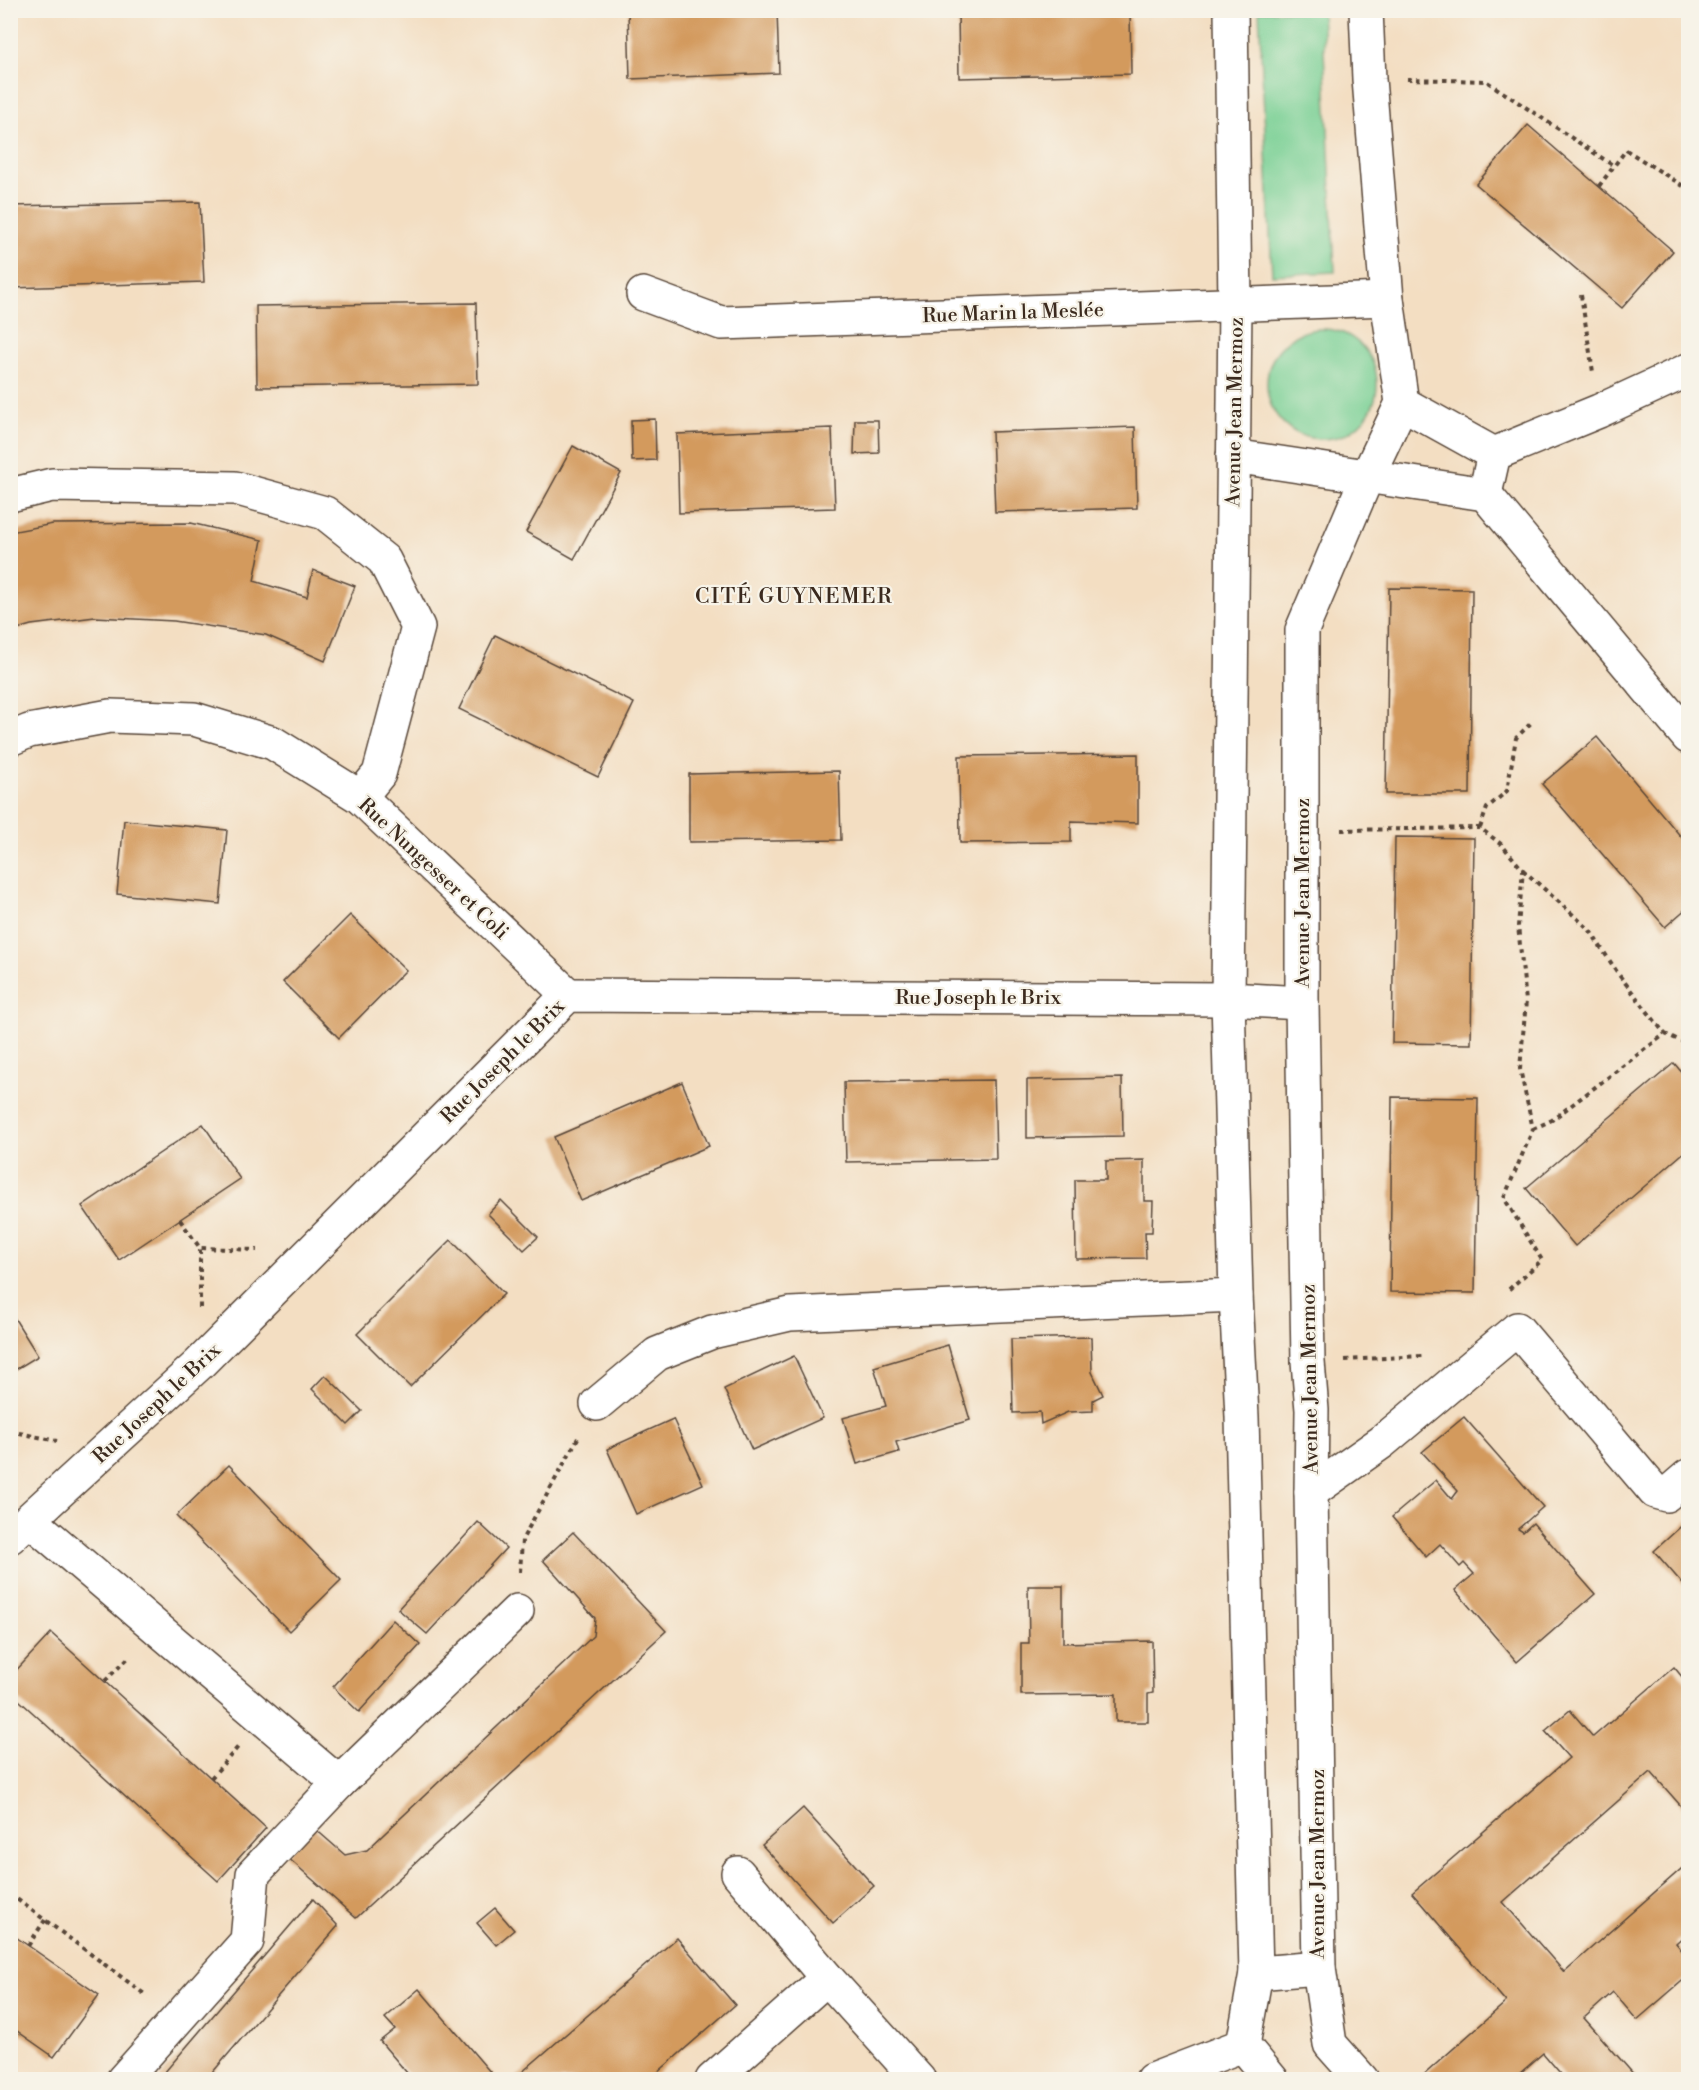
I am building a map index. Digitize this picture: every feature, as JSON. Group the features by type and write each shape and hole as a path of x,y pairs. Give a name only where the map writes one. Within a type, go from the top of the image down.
{"street":[{"name":"Avenue Jean Mermoz","path":"1231,10 1235,303 1228,999 1236,1295 1242,1418 1256,1973 1319,1968 1311,1492 1312,1410 1308,1362 1302,1003 1302,630 1367,477 1402,403"},
{"path":"1366,10 1369,79 1387,299 1402,403 1494,454"},
{"name":"Rue Marin la Meslée","path":"643,294 721,323 1387,299"},
{"path":"1494,454 1599,411 1689,370"},
{"path":"1485,494 1494,454"},
{"path":"1233,456 1485,494 1689,737"},
{"path":"10,495 52,485 235,488 325,513 384,560 418,627 379,774 360,797"},
{"name":"Rue Nungesser et Coli","path":"10,739 29,731 110,716 194,719 273,743 360,797 568,995"},
{"name":"Rue Joseph le Brix","path":"20,1528 200,1364 568,995 1228,999 1302,1003"},
{"path":"597,1404 657,1354 712,1332 790,1314 1236,1295"},
{"path":"1311,1492 1382,1442 1517,1329 1655,1492 1666,1495 1689,1476"},
{"path":"20,1528 339,1783"},
{"path":"123,2079 247,1941 253,1874 339,1783 517,1611"},
{"path":"738,1873 827,1978 919,2079"},
{"path":"1319,1968 1330,2044 1362,2079"},
{"path":"1243,2046 1256,1973"},
{"path":"712,2079 827,1978"},
{"path":"1152,2079 1243,2046"},
{"path":"1243,2046 1272,2079"}],"path":[{"path":"1369,79 1486,81 1614,166"},
{"path":"1599,186 1626,150 1689,189"},
{"path":"1581,295 1599,411"},
{"path":"1480,828 1487,808 1507,791 1516,738 1532,722"},
{"path":"1302,830 1480,828 1501,844 1523,870 1590,929 1619,975 1665,1034 1689,1044"},
{"path":"1506,1292 1542,1260 1504,1198 1533,1129 1520,1070 1526,1001 1518,926 1523,870"},
{"path":"1533,1129 1552,1120 1665,1034"},
{"path":"180,1220 200,1248 311,1251"},
{"path":"1308,1362 1424,1356"},
{"path":"517,1611 522,1540 597,1404"},
{"path":"10,1894 178,2018"},
{"path":"28,1946 45,1920"}],"green space":[{"path":"1259,11 1322,11 1335,272 1272,275"},
{"path":"1322,329 1343,334 1361,345 1372,363 1377,384 1372,405 1361,423 1343,434 1322,439 1301,434 1283,423 1272,405 1267,384 1272,363 1283,345 1301,334"}],"building":[{"path":"628,10 777,10 779,73 630,79"},
{"path":"958,10 1130,10 1131,74 959,78"},
{"path":"1528,125 1673,251 1622,308 1476,184"},
{"path":"200,202 204,282 10,288 10,206"},
{"path":"476,303 478,384 257,387 256,306"},
{"path":"655,419 656,460 632,461 631,420"},
{"path":"855,420 878,420 879,453 854,454"},
{"path":"1135,427 1137,508 995,512 992,432"},
{"path":"832,428 835,508 679,513 677,434"},
{"path":"573,446 621,473 574,559 526,532"},
{"path":"191,523 262,540 254,581 307,597 313,570 355,586 325,661 266,635 174,621 95,617 31,625 10,631 10,532 53,524"},
{"path":"1389,588 1472,589 1470,794 1386,794"},
{"path":"495,635 634,703 598,777 459,709"},
{"path":"1597,737 1688,845 1688,907 1665,927 1542,784"},
{"path":"1138,754 1138,823 1071,821 1071,842 960,843 959,756"},
{"path":"839,771 841,840 689,842 689,774"},
{"path":"124,820 227,830 220,904 117,894"},
{"path":"1395,837 1474,838 1471,1044 1392,1043"},
{"path":"350,915 406,970 339,1038 283,982"},
{"path":"1674,1063 1688,1080 1688,1149 1575,1246 1526,1188"},
{"path":"1122,1078 1123,1136 1027,1138 1027,1080"},
{"path":"994,1080 996,1159 846,1162 844,1082"},
{"path":"682,1082 709,1146 581,1201 554,1137"},
{"path":"1392,1097 1478,1098 1475,1293 1390,1292"},
{"path":"203,1124 240,1179 119,1260 82,1206"},
{"path":"1144,1160 1144,1201 1153,1201 1152,1232 1145,1232 1146,1258 1076,1259 1075,1180 1106,1180 1106,1161"},
{"path":"501,1200 538,1237 524,1250 488,1214"},
{"path":"451,1240 504,1294 410,1387 357,1334"},
{"path":"10,1311 38,1356 10,1373"},
{"path":"1091,1337 1092,1372 1103,1395 1093,1400 1093,1411 1068,1412 1041,1424 1040,1412 1013,1413 1011,1339"},
{"path":"948,1345 970,1420 896,1442 899,1452 857,1464 843,1418 886,1406 874,1367"},
{"path":"794,1356 823,1418 752,1450 724,1389"},
{"path":"325,1375 362,1411 348,1425 312,1389"},
{"path":"1464,1417 1543,1507 1518,1529 1523,1532 1533,1523 1595,1594 1517,1662 1455,1590 1474,1574 1464,1563 1460,1567 1440,1544 1426,1557 1392,1517 1436,1480 1452,1499 1458,1491 1422,1452"},
{"path":"673,1419 703,1484 636,1514 607,1449"},
{"path":"229,1465 341,1580 289,1631 176,1516"},
{"path":"1688,1520 1688,1590 1654,1551"},
{"path":"478,1522 506,1548 427,1634 398,1609"},
{"path":"573,1532 666,1631 356,1918 286,1856 313,1827 345,1855 367,1850 593,1636 595,1618 543,1560"},
{"path":"1028,1586 1063,1586 1063,1643 1152,1641 1153,1693 1148,1694 1148,1722 1116,1722 1116,1694 1021,1695 1021,1643 1029,1643"},
{"path":"393,1620 420,1645 359,1712 333,1687"},
{"path":"51,1633 266,1828 218,1881 10,1692 10,1677"},
{"path":"1674,1667 1688,1684 1688,1814 1651,1772 1503,1902 1564,1972 1688,1863 1688,1932 1676,1943 1688,1958 1688,1976 1637,2020 1613,1992 1584,2018 1636,2077 1633,2080 1566,2080 1543,2053 1512,2080 1418,2080 1506,2002 1412,1893 1569,1758 1545,1731 1570,1710 1593,1737"},
{"path":"803,1808 874,1886 833,1923 762,1845"},
{"path":"313,1899 338,1926 206,2080 158,2080"},
{"path":"495,1908 514,1930 496,1945 477,1923"},
{"path":"10,1933 99,1995 54,2057 10,2026"},
{"path":"677,1938 735,2005 649,2080 513,2080"},
{"path":"419,1989 497,2080 413,2080 380,2041 395,2029 385,2018"}],"district":[{"name":"CITÉ GUYNEMER","path":"794,596"}]}
